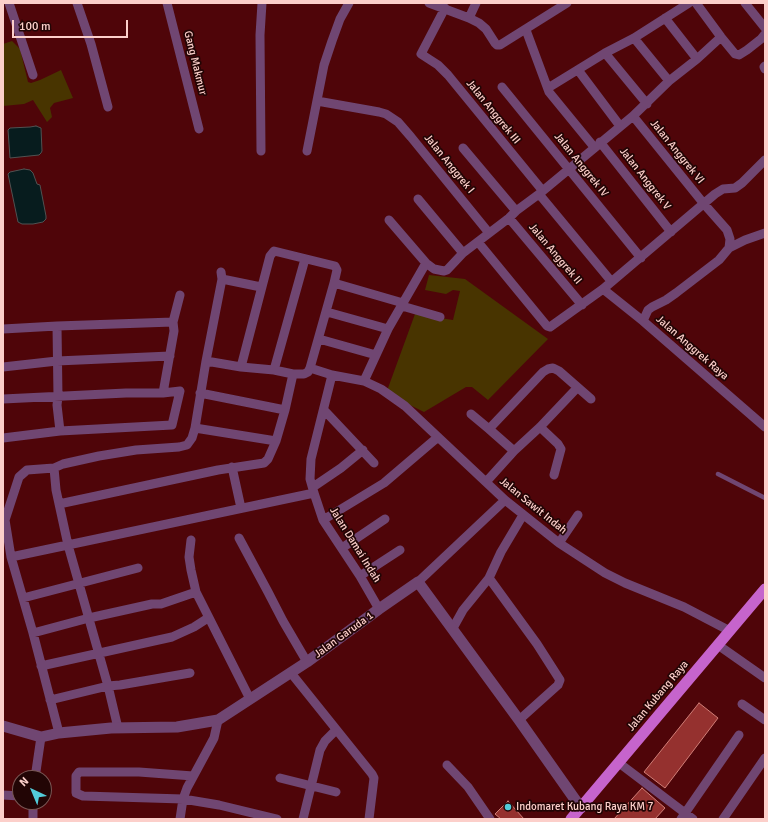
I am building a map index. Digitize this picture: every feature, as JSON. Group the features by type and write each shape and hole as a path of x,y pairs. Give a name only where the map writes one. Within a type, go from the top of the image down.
{"highway":[{"name":"Jalan Kubang Raya","path":"571,819 765,589"}],"street":[{"path":"9,3 33,75"},
{"path":"77,3 91,44 108,107"},
{"name":"Gang Makmur","path":"167,3 199,129"},
{"path":"261,150 260,35 262,3"},
{"path":"307,151 324,65 340,19 349,3"},
{"path":"428,3 441,6 469,18 486,28 497,45 500,45 526,30 567,3"},
{"path":"469,18 476,3"},
{"path":"548,88 604,54 634,38 689,3"},
{"path":"696,3 735,54 739,55 747,50 765,34"},
{"path":"745,3 765,28"},
{"name":"Jalan Anggrek III","path":"441,6 421,54 438,65 448,75 611,281"},
{"path":"665,18 697,59"},
{"name":"Jalan Anggrek V","path":"526,30 548,88 671,232"},
{"path":"421,271 434,269 445,271 463,253 509,218 647,104 669,81 697,59 721,37"},
{"path":"634,38 669,81"},
{"path":"604,54 647,104"},
{"path":"578,70 620,126"},
{"name":"Jalan Anggrek IV","path":"502,87 641,258"},
{"name":"Jalan Anggrek I","path":"317,101 386,114 398,122 489,233"},
{"name":"Jalan Anggrek VI","path":"632,116 727,230 745,240"},
{"path":"463,148 516,211"},
{"path":"478,242 550,327 603,289 723,189 735,188 742,183 765,160"},
{"path":"418,199 463,253"},
{"name":"Jalan Anggrek II","path":"509,218 582,305"},
{"path":"389,220 421,271"},
{"path":"727,230 730,239 729,248"},
{"path":"643,322 648,310 689,284 719,260 729,248 745,240 765,234"},
{"path":"206,361 241,367 274,370 293,374 304,374 308,372 327,312 337,270 335,266 274,252 272,253 241,367"},
{"path":"274,370 305,259"},
{"path":"364,381 388,329 421,271"},
{"path":"59,733 33,633 11,557 5,520 19,477 27,470 54,468 63,464 99,456 136,450 179,447 187,445 192,438 195,428 222,275 262,287"},
{"path":"334,282 440,317"},
{"name":"Jalan Anggrek Raya","path":"603,289 765,427"},
{"path":"163,393 174,331 173,322 180,295"},
{"path":"327,312 388,329"},
{"path":"3,329 173,322"},
{"path":"57,326 57,414 60,431"},
{"path":"319,339 376,355"},
{"path":"3,367 57,361 170,356"},
{"name":"Jalan Sawit Indah","path":"310,368 332,375 364,381 381,389 405,406 504,500 524,514 559,543 612,576 632,586 684,607 730,631"},
{"path":"489,429 543,372 548,369 553,368 559,371 591,399"},
{"path":"59,504 232,467 264,463 268,459 276,441 293,374"},
{"name":"Jalan Damai Indah","path":"332,375 310,464 310,479 323,520 380,609"},
{"path":"486,482 578,388"},
{"path":"3,399 126,393 163,393 180,391 172,425 60,431 3,438"},
{"path":"200,393 285,410"},
{"path":"324,410 374,463"},
{"path":"471,414 514,452"},
{"path":"540,427 558,444 561,449 554,475"},
{"path":"195,428 276,441"},
{"path":"323,520 384,483 438,437"},
{"path":"11,557 241,508 313,490 363,450"},
{"path":"232,467 241,508"},
{"path":"54,468 59,504 68,545 108,686 118,728"},
{"path":"504,500 418,582 519,720 580,808"},
{"path":"453,628 463,610 489,578 501,552 524,514"},
{"path":"559,543 578,515"},
{"path":"342,548 385,519"},
{"path":"238,538 268,592 282,621 307,662"},
{"path":"190,540 189,557 196,592 250,699"},
{"path":"360,576 400,550"},
{"path":"23,598 138,568"},
{"path":"489,578 537,644 560,680 558,684 519,720"},
{"name":"Jalan Garuda 1","path":"3,726 41,737 59,733 118,728 177,727 218,720 307,662 418,582"},
{"path":"33,633 89,618 152,604 161,604 196,592"},
{"path":"41,666 172,637 194,627 208,618"},
{"path":"718,645 765,678"},
{"path":"291,672 372,774 374,778 369,819"},
{"path":"50,700 108,686 190,673"},
{"path":"742,704 765,720"},
{"path":"180,819 186,788 214,738 218,720"},
{"path":"303,819 320,750 336,730"},
{"path":"683,816 738,735"},
{"path":"36,770 41,737"},
{"path":"723,819 765,758"},
{"path":"619,763 683,816 693,819"},
{"path":"447,765 468,787 490,819"},
{"path":"193,776 153,772 79,772 76,776 76,793 79,795 183,800 219,805 277,819"},
{"path":"280,778 336,792"}],"lane":[{"path":"718,474 765,498"}],"shaded area":[{"path":"12,41 20,49 28,82 31,83 40,80 61,70 73,98 54,103 50,108 52,117 47,122 33,100 24,104 3,106 3,44"},
{"path":"429,275 465,279 548,339 488,400 472,387 466,387 424,412 388,391 415,314 453,320 460,291 453,290 446,294 425,290"}],"water":[{"path":"36,126 41,128 41,153 39,155 10,158 8,130 10,128"},
{"path":"24,169 30,170 33,173 37,184 40,185 46,216 46,219 43,222 22,224 18,222 8,174 10,172"}],"building":[{"path":"699,703 718,718 665,788 644,772"},
{"path":"642,788 665,808 655,819 614,819"},
{"name":"Indomaret Kubang Raya KM 7","path":"508,801 524,819 501,819 495,814"}],"place":[{"name":"Indomaret Kubang Raya KM 7","path":"508,807"}]}
